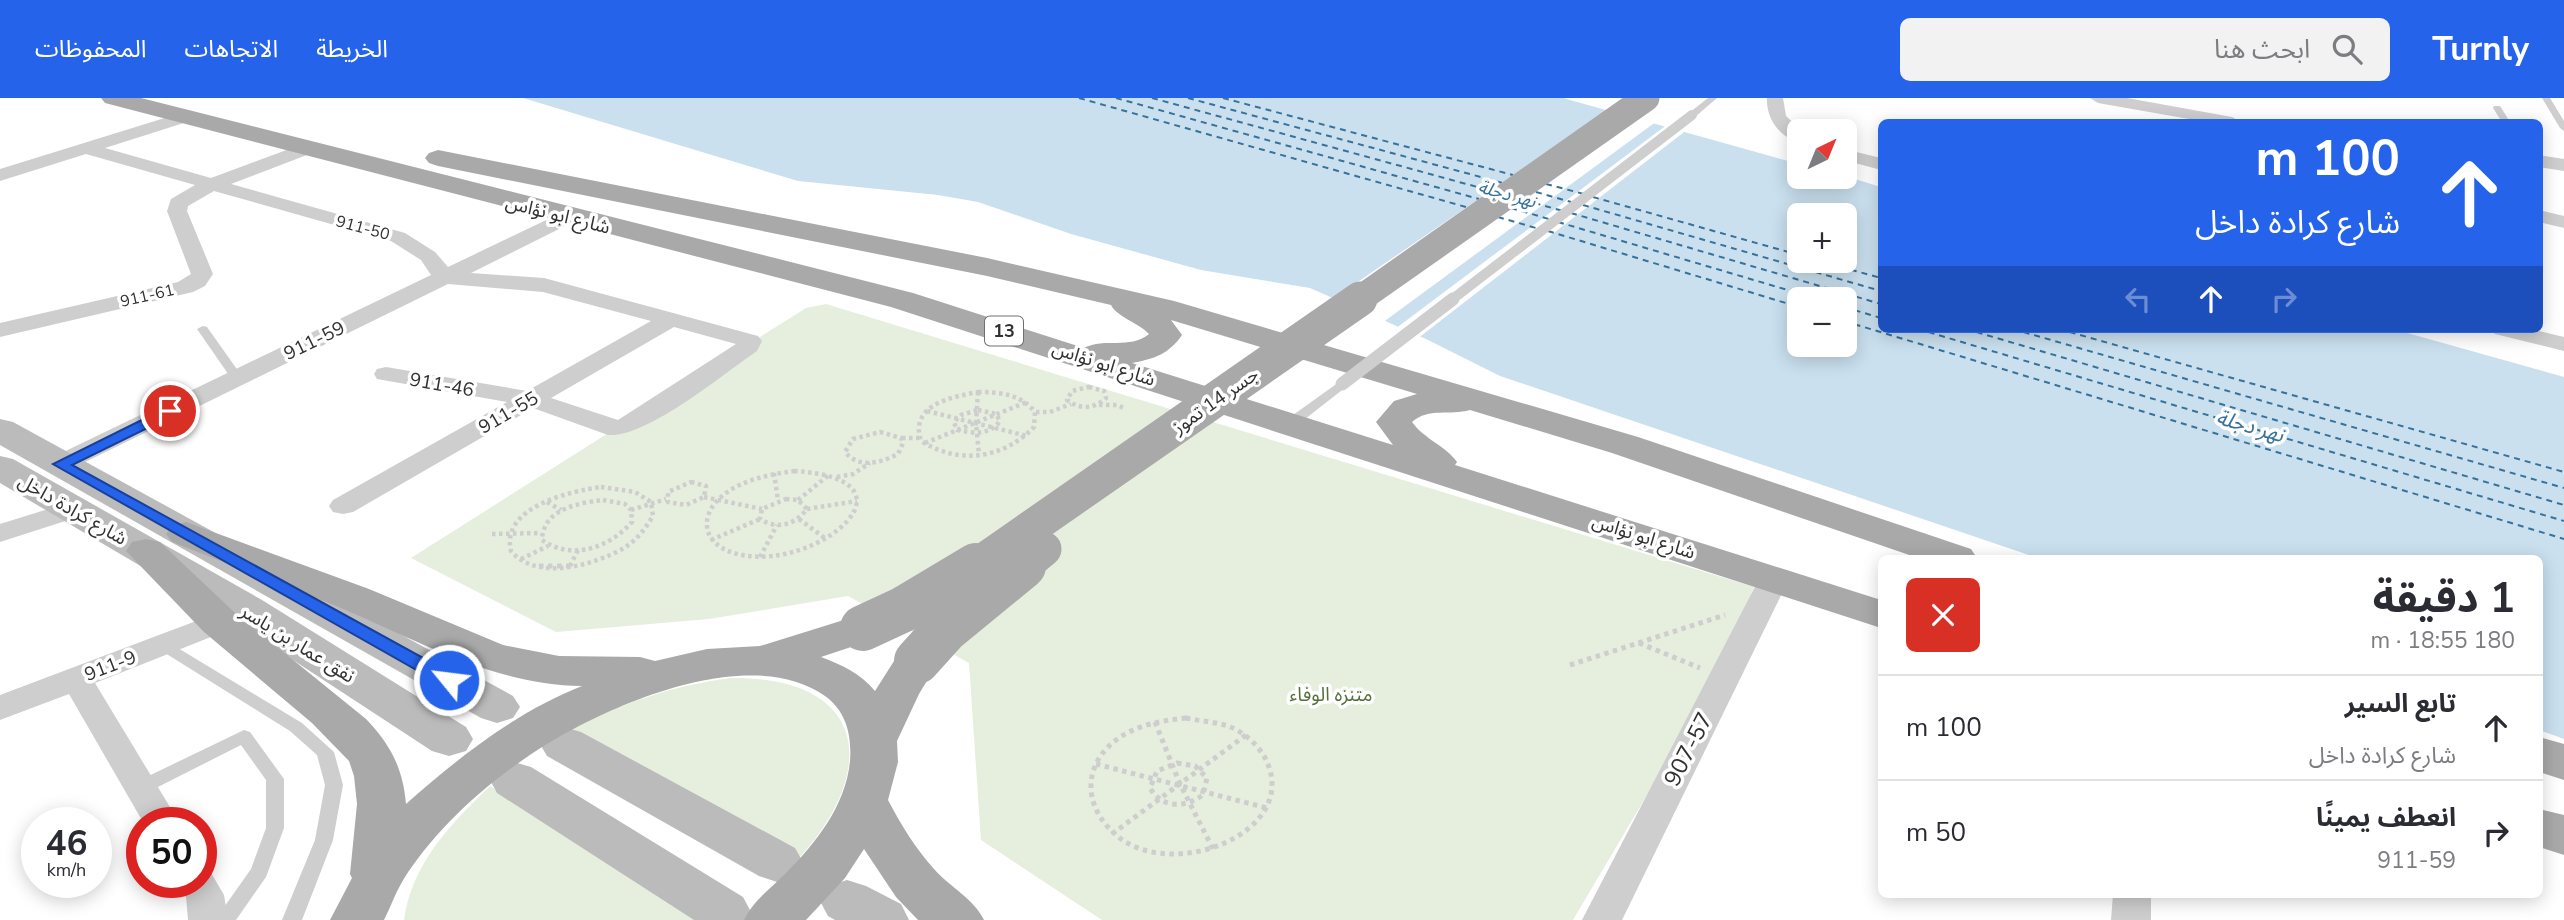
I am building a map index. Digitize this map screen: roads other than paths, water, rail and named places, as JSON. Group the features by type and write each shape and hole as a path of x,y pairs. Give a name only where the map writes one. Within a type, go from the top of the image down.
{"main road":[{"name":"شارع ابو نؤاس","path":"113,98 187,108 987,267 1163,308 1625,445 1948,555"},
{"name":"جسر 14 تموز","path":"763,661 863,628 904,609 996,554 1646,98"},
{"name":"جسر 14 تموز","path":"875,738 897,692 917,661 945,630 1023,564 1680,107"},
{"name":"شارع ابو نؤاس","path":"187,108 306,149 902,300 1604,523 1768,592 1878,613"},
{"path":"987,267 1080,291 1141,311 1159,324 1166,335 1160,344 1146,351 1091,353 990,327"},
{"path":"1604,523 1458,472 1420,452 1401,435 1394,422 1399,413 1410,405 1425,402 1458,403 1492,409 1625,445"},
{"name":"شارع كرادة داخل","path":"0,430 60,464 166,542"},
{"name":"شارع كرادة داخل","path":"0,467 74,509 166,542"},
{"path":"166,542 220,622 352,734 373,759 381,788 382,827 376,878"},
{"path":"166,542 354,598 489,656 526,666 593,673 681,670 737,661 763,661 812,668 849,688 867,711 875,738 876,758 864,801 853,824 826,864 747,916 514,780"},
{"name":"نفق عمار بن ياسر","path":"166,542 497,707"},
{"name":"نفق عمار بن ياسر","path":"166,542 247,610 449,738"},
{"path":"357,920 376,878 392,854 434,807 511,746 595,699 681,670"},
{"path":"565,744 777,862"},
{"path":"2543,755 2564,762"},
{"path":"864,801 881,837 910,878 957,920"},
{"path":"2543,829 2564,835"}],"street":[{"path":"1775,98 1774,111 1787,131"},
{"path":"2098,98 2215,119"},
{"path":"0,175 85,148 187,108"},
{"name":"911-50","path":"85,148 398,237 428,256 444,277"},
{"name":"911-61","path":"0,330 185,287 197,281 202,274 177,211 178,203 211,186 306,149"},
{"path":"1857,158 1878,163"},
{"path":"2543,162 2564,165"},
{"name":"911-59","path":"60,464 568,217"},
{"path":"2543,217 2564,222"},
{"path":"444,277 544,285 672,319"},
{"name":"911-55","path":"343,506 672,319"},
{"name":"911-46","path":"386,374 531,399 608,427 620,428 634,423 749,346 750,341 744,338 672,319"},
{"path":"2519,333 2564,344"},
{"path":"0,533 74,509"},
{"name":"907-57","path":"1602,920 1768,592"},
{"name":"911-9","path":"0,708 220,622"},
{"path":"76,678 152,807"},
{"path":"205,898 208,920"},
{"path":"2131,920 2132,898"}],"lane":[{"path":"1291,423 1680,107 1713,98"},
{"path":"2546,98 2564,128"},
{"path":"2497,108 2504,119"},
{"path":"203,329 237,378"},
{"path":"163,644 296,727 324,752 334,785 324,840 292,920"},
{"path":"140,788 244,736 275,779 275,828 259,872 225,920"}],"water":[{"name":"نهر دجلة","path":"523,98 1563,98 1787,161 1787,189 1857,189 1857,180 1878,186 1878,333 2407,333 2564,377 2564,739 2543,731 2543,555 2029,555 1500,376 1426,339 1310,288 1201,270 1071,234 978,202 938,195 798,181"}],"park label":[{"name":"متنزه الوفاء","path":"1331,694"}]}
